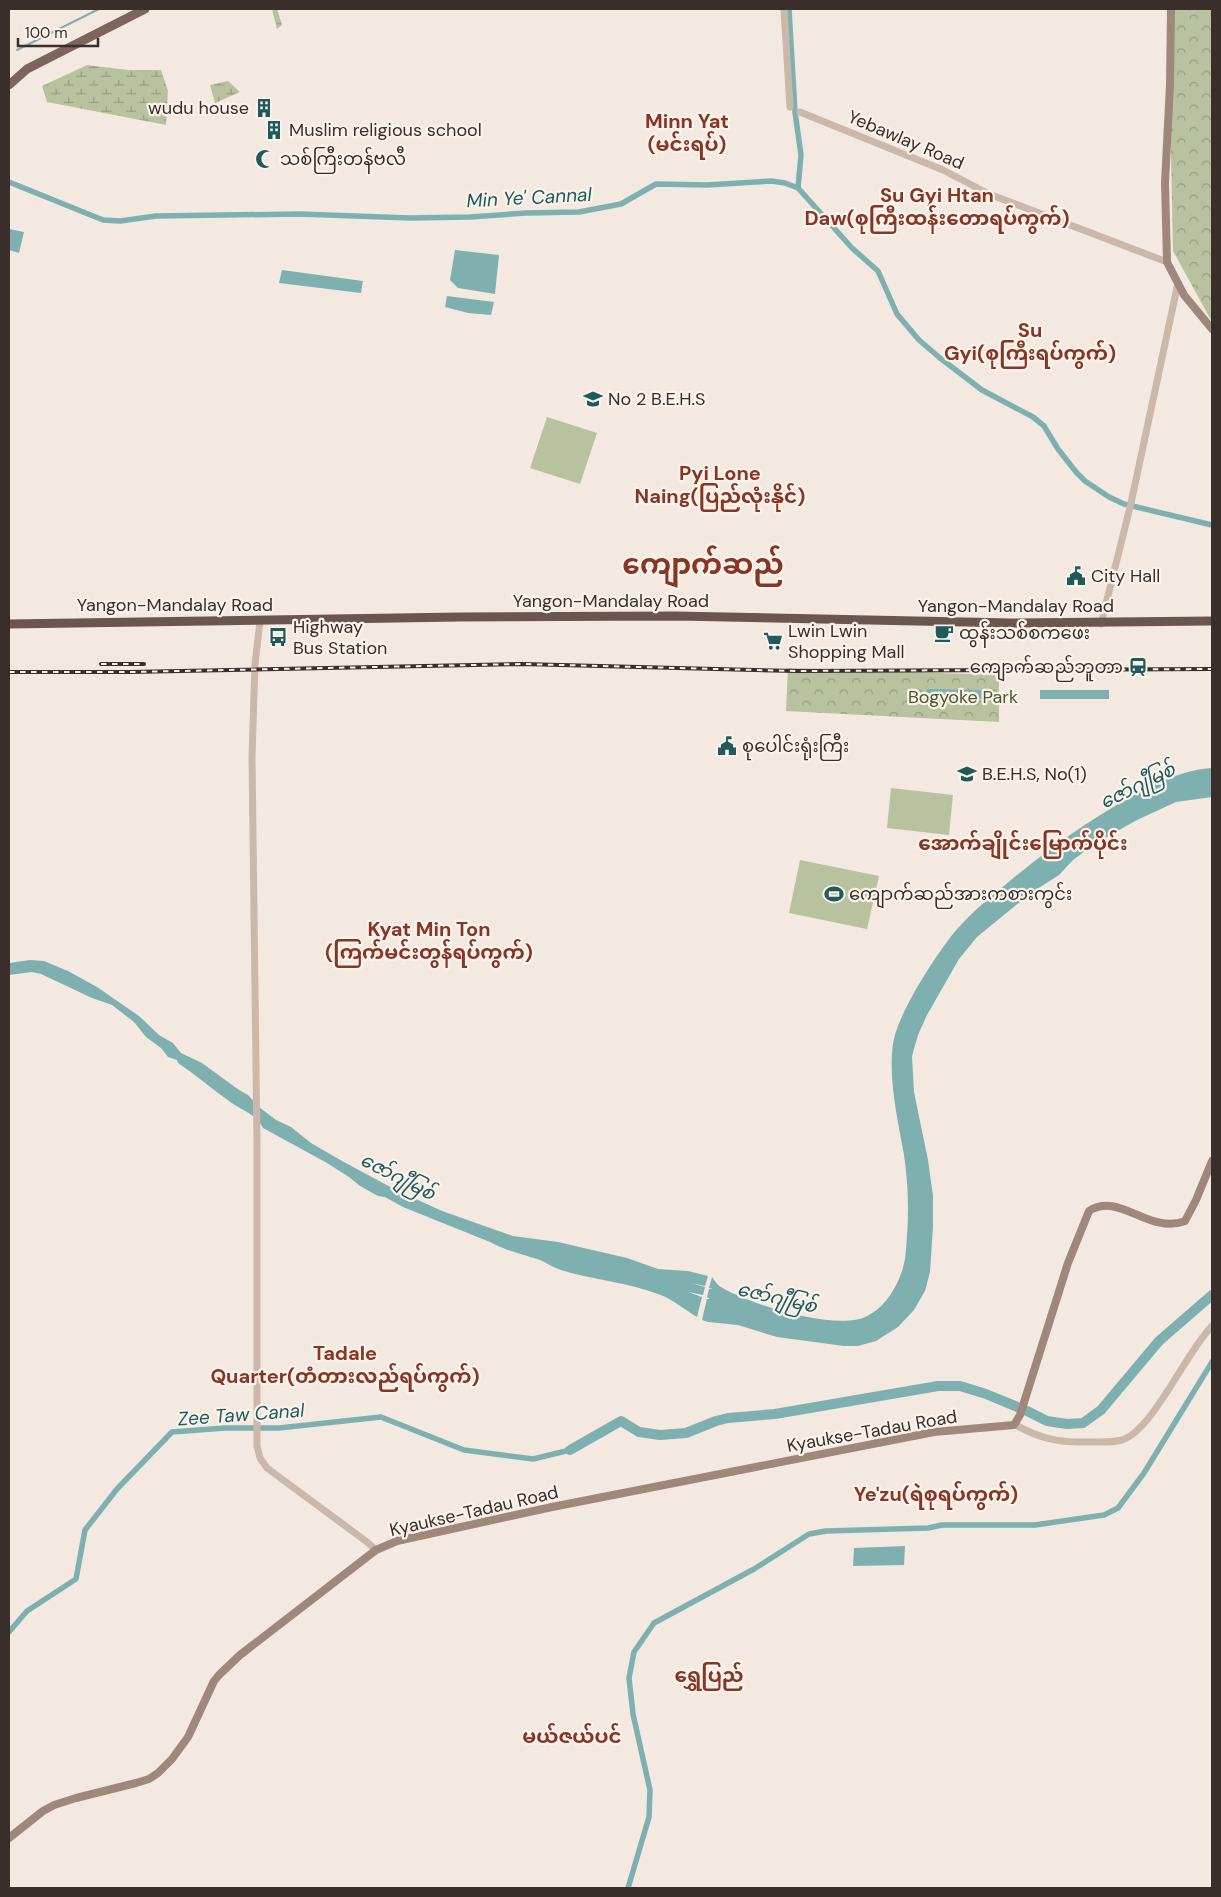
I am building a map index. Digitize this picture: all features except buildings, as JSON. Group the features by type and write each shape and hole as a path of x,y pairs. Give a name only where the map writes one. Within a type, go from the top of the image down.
{"highway":[{"name":"Yangon-Mandalay Road","path":"9,624 459,617 686,616 888,622 1102,624 1212,621"}],"main road":[{"path":"9,85 33,66 146,9"},
{"path":"1171,9 1170,85 1165,183 1167,262 1184,295 1212,329"},
{"path":"1014,1424 1020,1415 1026,1398 1068,1263 1089,1211 1094,1208 1122,1207 1150,1221 1175,1225 1185,1221 1212,1161"},
{"name":"Kyaukse-Tadau Road","path":"9,1838 43,1811 54,1805 136,1783 158,1773 172,1759 188,1737 214,1681 219,1675 240,1655 376,1550 412,1537 552,1507 934,1432 1014,1424"}],"street":[{"path":"784,9 790,107"},
{"name":"Yebawlay Road","path":"800,112 936,168 989,194 1167,262"},
{"path":"1102,624 1131,503 1178,283"},
{"path":"260,621 255,664 252,757 257,1096 257,1441 260,1458 267,1468 376,1550"},
{"path":"1014,1424 1033,1435 1062,1442 1108,1442 1123,1440 1136,1432 1158,1406 1189,1356 1212,1326"}],"green space":[{"path":"272,9 277,9 282,25 277,29"},
{"path":"1168,9 1212,9 1212,322 1173,251"},
{"path":"87,65 128,70 161,70 168,91 166,125 47,102 42,86"},
{"path":"228,81 240,92 215,103 210,85"},
{"path":"547,417 597,433 580,484 530,468"},
{"name":"Bogyoke Park","path":"788,668 999,675 999,722 786,711"},
{"path":"891,788 953,795 949,835 887,828"},
{"name":"ကျောက်ဆည်အားကစားကွင်း","path":"800,860 879,876 867,929 789,913"}],"water":[{"path":"9,229 24,232 19,253 9,250"},
{"path":"455,250 499,255 495,294 458,288 450,280"},
{"path":"282,270 363,281 361,293 279,283"},
{"path":"447,296 494,302 491,315 468,313 445,307"},
{"path":"927,689 984,690 983,699 926,698"},
{"path":"1040,690 1109,690 1109,699 1040,699"},
{"path":"1212,768 1212,797 1176,802 1137,820 1096,843 1073,860 1059,875 1031,893 977,937 959,959 927,1015 918,1035 912,1056 914,1092 928,1160 933,1196 933,1226 930,1272 925,1291 914,1310 898,1327 876,1341 858,1346 844,1346 777,1337 738,1325 702,1320 707,1299 710,1299 707,1297 709,1289 713,1289 709,1288 712,1277 720,1286 751,1301 793,1314 815,1318 835,1321 853,1320 873,1313 884,1303 896,1284 903,1267 908,1226 904,1155 893,1086 893,1044 902,1016 919,983 964,921 997,891 1054,847 1083,826 1148,788 1169,778 1201,769"},
{"path":"30,960 44,961 68,971 97,987 139,1016 159,1035 173,1043 181,1053 202,1063 248,1095 259,1107 276,1120 291,1127 311,1143 394,1189 442,1211 513,1236 558,1242 627,1258 658,1269 688,1271 708,1276 705,1286 691,1283 705,1287 703,1295 688,1292 702,1297 697,1317 673,1301 658,1294 558,1269 540,1260 502,1248 403,1207 385,1197 378,1196 327,1163 263,1128 253,1116 233,1104 178,1063 177,1060 168,1057 161,1048 146,1037 134,1022 112,1005 92,998 41,974 32,972 9,975 9,963"},
{"path":"905,1546 904,1565 853,1566 854,1548"}],"waterway":[{"path":"17,50 99,9"},
{"path":"789,9 795,112 801,155 798,188"},
{"name":"Min Ye' Cannal","path":"9,182 103,220 120,221 156,216 300,214 410,218 579,212 621,204 656,184 707,185 771,181 785,183 798,188 852,248 878,271 897,314 919,340 982,390 1033,417 1044,426 1058,449 1085,481 1109,497 1124,504 1212,525"},
{"path":"570,1450 621,1421 639,1432 660,1435 686,1433 728,1418 775,1414 938,1386 960,1386 986,1394 1047,1421 1067,1424 1083,1423 1101,1410 1159,1341 1212,1295"},
{"path":"628,1888 649,1817 650,1790 633,1714 629,1678 634,1652 654,1623 754,1569 809,1534 826,1531 928,1528 942,1525 1035,1525 1104,1515 1118,1508 1144,1473 1212,1362"},
{"name":"Zee Taw Canal","path":"9,1632 27,1611 76,1579 85,1530 117,1489 172,1432 225,1428 279,1428 381,1417 464,1450 533,1459 570,1450"}],"railway":[{"path":"101,664 144,664"},
{"path":"9,672 130,672 522,664 796,671 1212,669"}],"place":[{"name":"wudu house","path":"264,108"},
{"name":"Muslim religious school","path":"274,130"},
{"name":"သစ်ကြီးတန်ဗလီ","path":"265,159"},
{"name":"No 2 B.E.H.S","path":"593,399"},
{"name":"City Hall","path":"1076,576"},
{"name":"ထွန်းသစ်စကဖေး","path":"944,633"},
{"name":"Highway Bus Station","path":"278,637"},
{"name":"Lwin Lwin Shopping Mall","path":"773,641"},
{"name":"ကျောက်ဆည်ဘူတာ","path":"1138,667"},
{"name":"စုပေါင်းရုံးကြီး","path":"727,746"},
{"name":"B.E.H.S, No(1)","path":"967,774"},
{"name":"ကျောက်ဆည်အားကစားကွင်း","path":"834,894"}],"district":[{"name":"Minn Yat (မင်းရပ်)","path":"687,132"},
{"name":"Su Gyi Htan Daw(စုကြီးထန်းတောရပ်ကွက်)","path":"937,206"},
{"name":"Su Gyi(စုကြီးရပ်ကွက်)","path":"1030,342"},
{"name":"Pyi Lone Naing(ပြည်လုံးနိုင်)","path":"720,484"},
{"name":"ကျောက်ဆည်","path":"703,564"},
{"name":"အောက်ချိုင်းမြောက်ပိုင်း","path":"1023,843"},
{"name":"Kyat Min Ton (ကြက်မင်းတွန်ရပ်ကွက်)","path":"429,940"},
{"name":"Tadale Quarter(တံတားလည်ရပ်ကွက်)","path":"345,1364"},
{"name":"Ye'zu(ရဲစုရပ်ကွက်)","path":"936,1494"},
{"name":"ရွှေပြည်","path":"709,1675"},
{"name":"မယ်ဇယ်ပင်","path":"572,1736"}],"water label":[{"name":"ဇော်ဂျီမြစ်","path":"1137,785"},
{"name":"ဇော်ဂျီမြစ်","path":"398,1176"},
{"name":"ဇော်ဂျီမြစ်","path":"777,1297"}]}
